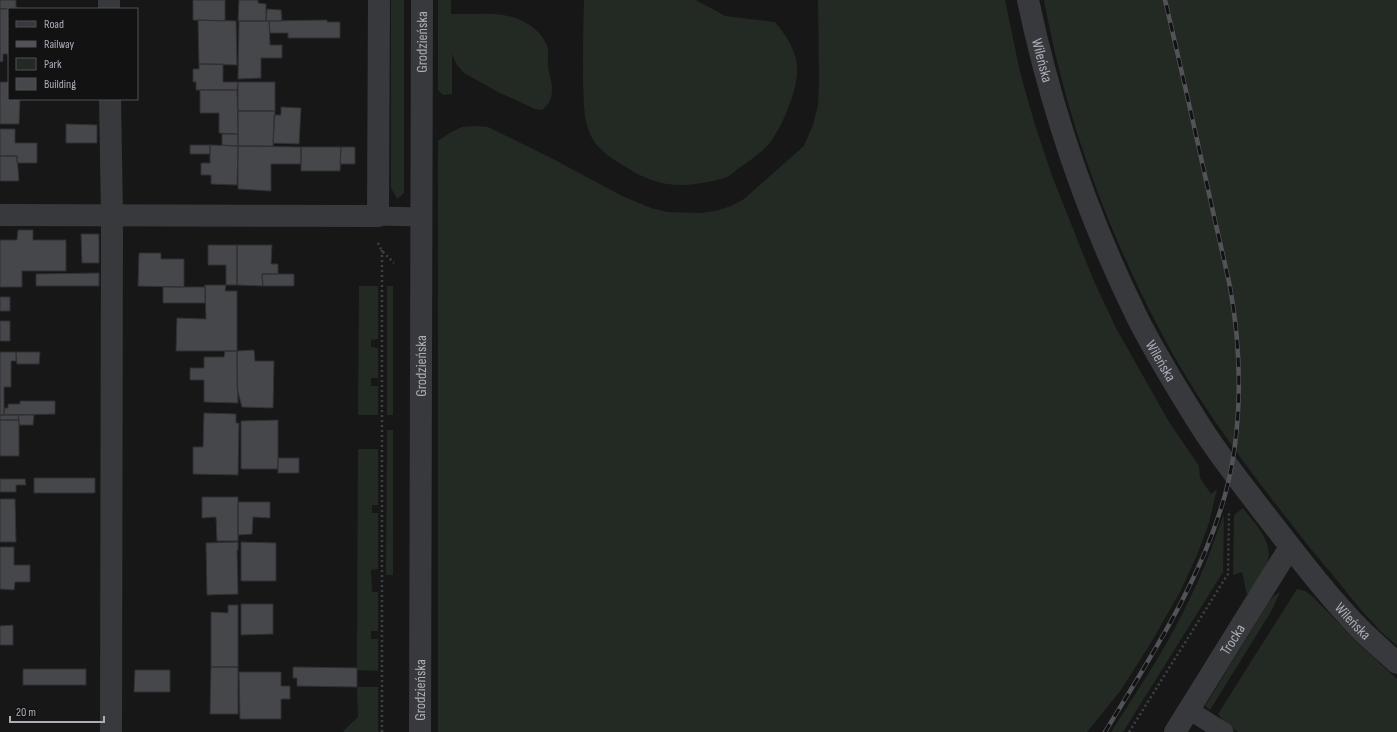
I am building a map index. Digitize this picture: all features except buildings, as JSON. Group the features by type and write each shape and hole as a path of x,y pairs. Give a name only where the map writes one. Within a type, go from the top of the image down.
{"street":[{"path":"0,215 378,216 379,0"},
{"name":"Grodzieńska","path":"420,732 422,0"},
{"name":"Wileńska","path":"1028,0 1048,84 1071,157 1091,213 1136,315 1162,362 1196,420 1230,470 1290,547 1360,629 1397,663"},
{"path":"110,100 112,215 111,732"},
{"name":"Trocka","path":"1175,732 1290,547"}],"lane":[{"path":"378,216 422,217"},
{"path":"1189,710 1224,732"}],"path":[{"path":"382,251 382,732"},
{"path":"1129,732 1228,574 1229,508"}],"green space":[{"path":"391,0 404,0 404,193 397,199 391,188"},
{"path":"438,0 451,0 451,14 498,14 509,16 530,25 539,33 548,49 548,67 552,86 552,94 549,103 542,110 535,109 498,92 464,73 457,65 452,54 452,94 443,95 438,90"},
{"path":"584,0 696,0 725,16 775,22 787,37 795,55 797,76 788,108 768,145 726,177 713,181 685,185 665,184 645,178 607,155 592,138 585,118 583,82"},
{"path":"818,0 1005,0 1020,72 1035,125 1052,176 1093,279 1116,328 1169,422 1199,466 1200,478 1211,494 1217,489 1209,523 1197,555 1181,590 1152,641 1121,690 1087,732 438,732 438,141 451,132 462,127 488,127 555,160 622,196 651,208 667,212 700,213 716,211 731,206 744,199 804,146 813,125 818,105 819,84"},
{"path":"1044,0 1397,0 1397,646 1380,631 1360,609 1306,543 1244,462 1215,421 1175,358 1132,273 1112,229 1095,184 1065,93"},
{"path":"359,286 378,286 378,339 371,340 371,347 378,348 378,378 371,378 371,386 378,386 378,415 358,415"},
{"path":"387,286 393,286 393,415 387,415"},
{"path":"387,430 393,430 393,575 386,575"},
{"path":"358,449 378,449 378,505 372,505 372,513 378,513 378,569 371,570 372,592 378,592 378,631 371,631 371,639 378,639 378,671 357,670"},
{"path":"1243,508 1258,527 1266,541 1269,556 1263,571 1247,595 1242,572 1233,575 1234,515"},
{"path":"1224,514 1223,572 1123,732 1111,732 1154,664 1183,612 1201,574"},
{"path":"1297,589 1305,591 1312,596 1359,644 1397,679 1397,732 1238,732 1226,724 1218,714"},
{"path":"1280,592 1272,610 1210,710 1205,706 1269,602"},
{"path":"357,687 378,687 378,732 343,731 358,717"}],"railway":[{"path":"1105,732 1157,646 1189,588 1203,558 1225,495 1231,470 1238,418 1239,391 1237,338 1230,287 1165,0"}]}
